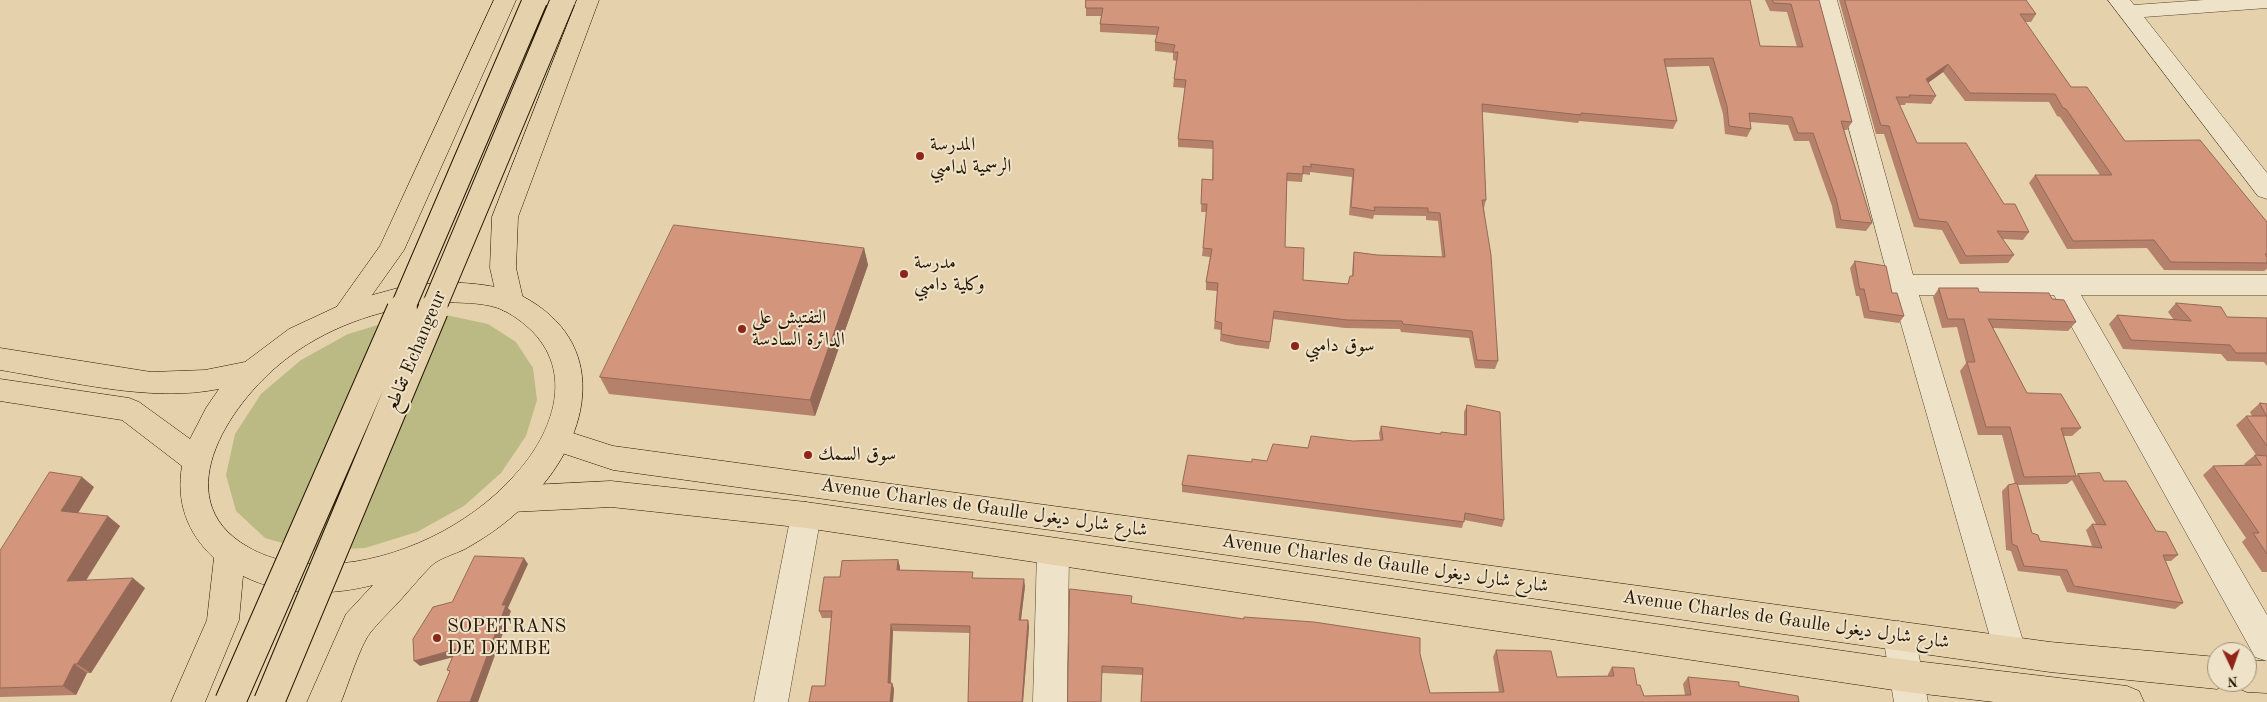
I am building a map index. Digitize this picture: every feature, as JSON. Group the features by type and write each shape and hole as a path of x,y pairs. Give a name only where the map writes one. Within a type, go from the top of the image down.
{"main road":[{"path":"346,312 391,250 505,0"},
{"path":"230,702 346,440 535,0"},
{"name":"تقاطع Echangeur","path":"269,702 563,0"},
{"path":"511,303 503,268 505,217 588,0"},
{"path":"440,292 478,294 511,303 546,324 566,356 570,396 557,440 538,470 511,499 477,526 454,541 420,557 370,572 321,578 270,573 230,554 210,536 198,513 194,487 196,460 216,415 252,372 280,349 312,328 346,312 394,298 440,292"},
{"path":"0,359 151,383 205,381 252,372"},
{"path":"0,390 129,410 196,460"},
{"name":"Avenue Charles de Gaulle شارع شارل ديغول","path":"557,440 613,458 2010,651 2207,672"},
{"name":"Avenue Charles de Gaulle شارع شارل ديغول","path":"511,499 611,494 806,515 1377,598 1909,689 2127,702"},
{"path":"888,527 896,496"},
{"path":"188,702 223,620 230,554"},
{"path":"324,702 358,624 420,557"},
{"path":"1377,598 1379,563"}],"street":[{"path":"1826,0 1903,285 2010,651"},
{"path":"2124,6 2267,2"},
{"path":"2124,6 2264,181"},
{"path":"1903,285 2267,285"},
{"path":"2062,285 2267,646"},
{"path":"771,702 806,515"},
{"path":"1050,702 1053,552"},
{"path":"1899,636 1909,689"}],"shaded area":[{"path":"446,315 488,324 516,342 533,368 537,400 526,436 501,473 464,506 417,532 365,548 310,551 265,538 236,511 226,475 235,434 261,394 301,360 348,334 398,319"}],"building":[{"path":"1086,0 1750,0 1760,46 1803,47 1791,4 1774,3 1772,0 1819,0 1852,122 1841,121 1872,223 1841,220 1836,198 1813,133 1798,133 1792,117 1749,113 1751,129 1729,126 1727,106 1713,58 1664,59 1677,121 1581,113 1581,115 1482,104 1486,200 1482,200 1491,255 1498,361 1477,360 1472,331 1403,324 1402,321 1347,320 1274,311 1270,342 1221,334 1222,323 1215,321 1218,283 1206,282 1212,249 1203,248 1207,204 1201,204 1202,179 1213,180 1213,141 1178,139 1186,80 1174,79 1178,52 1173,52 1175,45 1155,42 1159,27 1100,24 1103,8 1086,8","holes":["1311,164 1354,169 1351,207 1375,211 1374,207 1428,208 1428,212 1440,213 1445,257 1377,255 1354,252 1353,276 1350,276 1348,284 1303,280 1304,248 1285,247 1287,173 1303,174 1303,166 1311,167"]},
{"path":"1845,0 2026,0 2036,14 2020,14 2040,43 2071,87 2087,87 2125,141 2200,140 2267,222 2267,254 2265,254 2267,263 2171,262 2154,240 2073,241 2035,175 2112,175 2066,109 2063,108 2055,94 1970,93 1948,64 1926,79 1936,96 1909,95 1910,97 1896,97 1917,143 1966,143 2004,204 2015,204 2029,232 1997,231 2014,255 1966,256 1947,222 1919,219 1889,126 1881,125"},
{"name":"التفتيش على الدائرة السادسة","path":"674,225 864,248 810,400 600,377"},
{"path":"1855,261 1886,266 1892,293 1897,293 1904,316 1869,311 1864,289 1860,289"},
{"path":"1939,288 1978,288 1979,292 2049,293 2052,299 2064,300 2076,322 1988,319 2027,393 2061,394 2081,428 2061,428 2076,476 2024,477 2010,427 1986,427 1967,362 1975,362 1964,319 1948,319"},
{"path":"2176,303 2221,307 2227,317 2267,318 2267,353 2236,353 2230,345 2131,340 2117,315 2191,321"},
{"path":"2260,403 2267,404 2267,446 2246,416 2266,416"},
{"path":"1467,405 1500,412 1504,520 1465,513 1464,522 1182,485 1188,455 1252,462 1252,459 1267,461 1273,444 1308,448 1311,436 1353,441 1383,440 1381,426 1441,434 1441,432 1466,435"},
{"path":"2255,455 2267,456 2267,554 2253,533 2259,533 2213,466 2261,465"},
{"path":"50,472 82,477 61,511 108,516 67,581 133,578 77,664 74,664 63,686 0,688 0,551"},
{"path":"2100,473 2104,481 2126,481 2156,531 2166,532 2178,555 2163,555 2183,603 2074,586 2067,570 2024,566 2017,546 2012,544 2008,485 2017,483 2032,533 2038,535 2040,541 2102,548 2092,524 2106,525 2078,474"},
{"path":"475,556 524,558 502,605 506,605 470,702 437,702 450,671 447,670 456,649 414,661 413,639 433,607 452,602"},
{"path":"898,560 897,570 973,572 972,578 1024,579 1019,620 1028,620 1022,702 968,702 970,626 891,624 888,683 892,683 890,702 809,702 812,686 825,686 832,611 819,611 824,577 840,577 842,561"},
{"path":"1070,589 1132,596 1131,603 1244,619 1244,617 1314,622 1420,638 1420,654 1430,693 1504,692 1496,650 1551,651 1557,677 1614,676 1612,667 1634,668 1637,685 1640,685 1644,696 1691,695 1688,677 1739,682 1739,686 1798,696 1799,702 1141,702 1143,668 1102,666 1101,702 1068,702"}],"place":[{"name":"المدرسة الرسمية لدامبي","path":"920,156"},
{"name":"مدرسة وكلية دامبي","path":"904,274"},
{"name":"التفتيش على الدائرة السادسة","path":"742,329"},
{"name":"سوق دامبي","path":"1295,346"},
{"name":"سوق السمك","path":"808,455"},
{"name":"SOPETRANS DE DEMBE","path":"437,638"}]}
